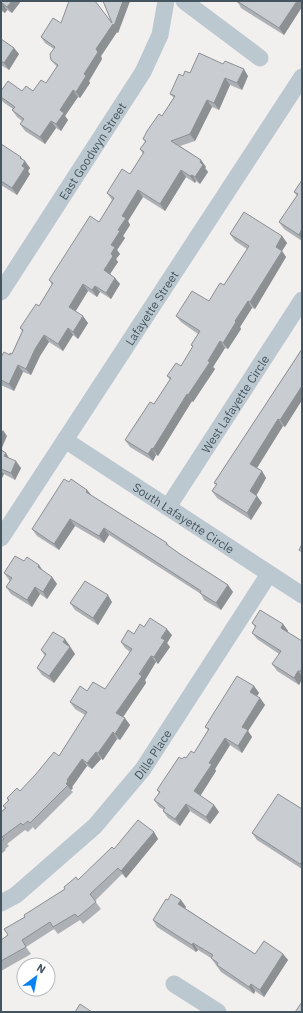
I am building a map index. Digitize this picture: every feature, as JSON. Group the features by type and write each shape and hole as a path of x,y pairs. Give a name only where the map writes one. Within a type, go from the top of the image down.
{"street":[{"name":"East Goodwyn Street","path":"1,292 143,72 160,35 166,1"},
{"path":"184,1 260,58"},
{"name":"Lafayette Street","path":"1,538 302,77"},
{"name":"West Lafayette Circle","path":"168,506 302,300"},
{"name":"South Lafayette Circle","path":"65,440 302,595"},
{"name":"Dille Place","path":"1,904 16,895 95,826 143,769 269,574"},
{"path":"174,984 218,1012"}],"building":[{"path":"1,1 12,1 7,7 2,3 1,5"},
{"path":"69,1 95,1 112,23 103,1 123,1 114,26 113,24 96,49 98,52 84,74 86,76 76,92 73,90 60,110 64,113 56,124 51,121 40,137 20,124 24,119 12,110 15,107 1,97 1,91 8,81 22,91 26,86 33,91 41,80 46,83 58,65 51,60 50,54 55,47 41,37 53,18 61,23"},
{"path":"237,1 297,1 279,28"},
{"path":"1,39 14,48 4,63 1,61"},
{"path":"199,53 223,64 225,61 244,69 237,83 225,78 214,103 207,100 190,134 171,141 201,160 200,162 203,165 195,177 192,175 190,176 181,170 160,204 138,190 122,216 126,218 111,245 115,247 111,254 113,256 104,270 115,278 106,293 95,286 92,290 83,284 69,307 83,316 73,332 68,328 58,344 44,335 35,349 26,369 18,365 9,384 1,380 1,357 4,352 10,355 10,353 12,354 23,330 20,328 36,304 39,306 53,283 49,280 90,216 99,222 114,198 107,193 122,169 130,174 144,152 140,149 146,141 143,139 147,131 159,114 162,116 175,96 170,94 179,74 183,76 185,71 190,73"},
{"path":"1,144 25,161 22,166 25,168 12,188 1,181"},
{"path":"302,180 302,229 299,235 279,222 298,194 294,192"},
{"path":"244,212 282,236 276,247 282,251 250,302 248,301 235,321 236,322 223,343 220,341 208,361 210,362 188,395 187,394 153,449 152,448 148,454 125,440 150,402 154,404 171,378 167,376 176,363 181,366 193,346 191,345 200,331 176,316 192,291 209,301 220,283 224,285 249,246 230,234"},
{"path":"302,349 302,386 280,420 278,419 250,464 262,471 250,491 257,496 247,513 212,491 217,484 214,483"},
{"path":"1,450 6,453 4,456 16,461 11,473 1,469"},
{"path":"64,479 69,482 71,479 87,490 86,492 167,543 166,544 180,554 228,585 216,603 200,593 201,591 104,528 99,536 70,519 54,544 32,529"},
{"path":"302,544 302,552 299,550"},
{"path":"15,556 24,561 27,557 39,565 38,567 52,577 43,592 35,587 27,600 6,587 12,578 4,573"},
{"path":"85,581 108,595 93,618 70,603"},
{"path":"260,610 283,624 281,628 302,641 302,671 298,671 294,678 272,664 281,651 252,633 256,626 252,623"},
{"path":"150,618 167,629 161,638 165,640 154,657 151,656 139,674 142,676 116,713 125,718 115,734 113,732 98,753 96,752 87,763 82,759 67,780 68,781 66,784 68,785 30,823 28,821 23,825 21,823 2,837 4,839 1,841 1,812 6,808 3,806 9,800 7,798 17,788 20,791 54,752 59,756 87,712 70,702 80,686 87,691 93,682 105,689 132,649 121,642 128,630 134,634 140,624 144,627"},
{"path":"53,632 65,639 63,642 70,647 49,676 37,668 46,654 41,650"},
{"path":"237,676 254,686 250,692 260,698 242,727 248,730 238,746 225,738 209,763 212,764 194,791 214,805 206,817 186,804 175,819 163,811 165,808 154,800 160,792 157,790 179,757 182,759 184,757 186,758 191,751 194,753 209,729 205,727"},
{"path":"278,794 302,809 302,862 300,864 252,833"},
{"path":"138,820 154,832 121,871 118,868 90,894 96,902 78,917 75,914 53,927 50,922 22,940 26,947 1,961 1,940 8,935 4,929 25,917 24,915 65,889 64,887 76,877 78,880 112,847 114,849"},
{"path":"171,894 181,900 178,904 255,954 264,941 283,954 260,990 251,984 249,987 217,965 218,963 211,958 213,955 193,943 192,945 153,920 166,899 168,900"},
{"path":"302,1002 302,1012 295,1012"},
{"path":"80,1004 92,1012 75,1012"}]}
